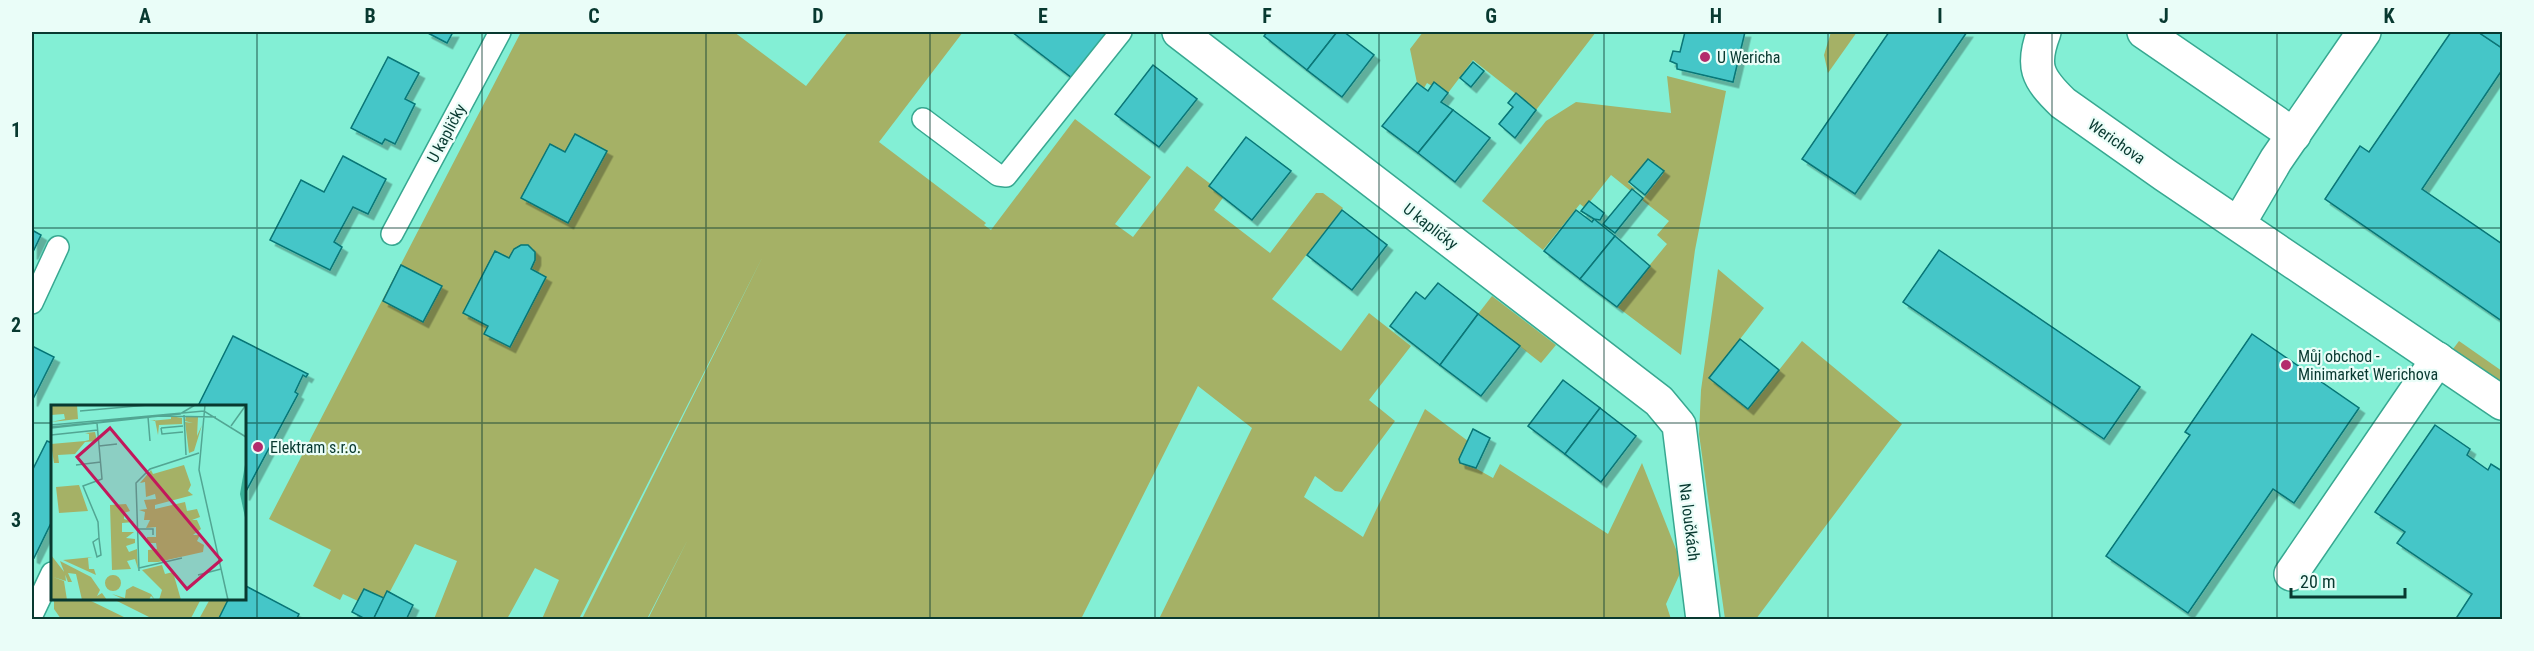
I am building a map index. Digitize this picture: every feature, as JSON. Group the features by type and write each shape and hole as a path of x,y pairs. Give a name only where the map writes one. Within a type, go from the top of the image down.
{"street":[{"name":"U kapličky","path":"1179,32 1659,401 1679,425"},
{"name":"Werichova","path":"2044,32 2036,59 2037,69 2051,91 2063,103 2165,175 2502,403"},
{"path":"2144,32 2294,135"},
{"path":"2239,223 2257,190 2364,32"},
{"path":"2291,574 2438,359"},
{"name":"Na loučkách","path":"1679,425 1703,620"}],"lane":[{"name":"U kapličky","path":"392,234 500,32"},
{"path":"923,118 998,175 1006,176 1121,32"},
{"path":"32,303 58,247"},
{"path":"32,615 51,575"}],"green space":[{"path":"521,32 734,32 806,86 848,32 963,32 879,142 986,223 984,225 991,230 1075,119 1151,177 1115,224 1133,237 1187,166 1225,195 1214,210 1270,253 1316,193 1323,193 1343,208 1272,299 1341,351 1369,313 1411,346 1369,400 1395,421 1342,492 1335,491 1315,476 1304,497 1363,537 1425,409 1468,441 1459,459 1493,478 1500,464 1608,534 1642,463 1683,567 1666,604 1671,619 1159,619 1252,428 1198,386 1081,619 648,619 687,541 647,619 582,619 762,258 579,619 542,619 559,580 535,568 507,619 434,619 457,561 415,544 385,601 360,602 343,594 340,600 313,586 331,550 269,519"},
{"path":"1423,32 1596,32 1536,110 1473,60 1448,93 1435,83 1432,86 1427,83 1424,88 1417,83 1410,49"},
{"path":"1831,32 1857,32 1828,73 1824,55"},
{"path":"1667,76 1726,91 1695,250 1681,355 1616,306 1667,244 1657,235 1669,221 1642,200 1663,174 1647,161 1628,183 1635,189 1632,192 1611,175 1585,208 1580,204 1543,250 1482,201 1546,121 1576,102 1671,113"},
{"path":"1718,269 1764,308 1710,378 1749,408 1802,341 1902,424 1756,619 1725,619 1699,434 1701,390"},
{"path":"1492,296 1556,345 1541,363 1478,314"},
{"path":"2459,341 2502,371 2502,383 2453,349"},
{"path":"54,600 89,600 128,619 61,619 54,609"},
{"path":"115,600 200,600 190,620 153,619"},
{"path":"209,600 228,600 218,619 199,619"}],"building":[{"path":"426,32 453,32 447,43"},
{"path":"1012,32 1108,32 1072,78"},
{"path":"1267,32 1337,32 1307,70 1264,36"},
{"path":"1337,32 1344,32 1374,55 1342,97 1307,70"},
{"name":"U Wericha","path":"1685,32 1745,32 1733,82 1677,69 1677,64 1670,61 1673,51 1680,52"},
{"path":"1889,32 1967,32 1855,194 1802,159"},
{"path":"2451,32 2478,32 2502,48 2502,70 2422,189 2502,244 2502,321 2325,199 2360,146 2369,152"},
{"path":"2478,32 2502,32 2502,48"},
{"path":"388,57 419,73 405,99 415,104 395,144 385,139 382,144 351,128"},
{"path":"1473,62 1484,71 1471,87 1460,78"},
{"path":"1153,65 1197,99 1159,147 1115,114"},
{"path":"1434,82 1448,93 1441,102 1453,110 1418,153 1382,126 1417,83 1428,91"},
{"path":"1516,93 1536,110 1515,138 1499,124 1513,107 1508,103"},
{"path":"1453,110 1490,138 1455,182 1418,153"},
{"path":"575,134 607,151 568,223 521,198 550,144 565,152"},
{"path":"1246,137 1291,171 1252,220 1209,186"},
{"path":"343,156 386,179 368,214 353,207 334,242 342,247 330,270 270,240 301,180 324,192"},
{"path":"1648,159 1664,171 1645,195 1629,182"},
{"path":"1632,189 1643,198 1615,233 1603,224"},
{"path":"1589,201 1604,213 1600,220 1581,211"},
{"path":"1342,210 1387,245 1352,290 1307,255"},
{"path":"1576,210 1592,222 1594,219 1615,236 1580,279 1544,251"},
{"path":"32,230 41,235 32,254"},
{"path":"1615,236 1650,266 1617,307 1580,279"},
{"path":"521,245 528,245 535,252 535,260 531,269 546,277 510,347 484,334 488,326 463,313 495,251 509,258 514,249"},
{"path":"1939,250 2140,387 2104,439 1903,302"},
{"path":"401,265 442,286 423,322 383,301"},
{"path":"1438,283 1478,314 1440,365 1390,326 1416,292 1425,299"},
{"path":"1478,314 1520,346 1481,396 1440,365"},
{"path":"2252,334 2359,408 2294,503 2273,489 2188,613 2106,556 2190,435 2185,432"},
{"name":"Elektram s.r.o.","path":"233,336 308,374 306,377 303,375 295,392 298,394 246,491 246,405 198,405"},
{"path":"1740,339 1779,370 1748,409 1709,378"},
{"path":"32,346 54,357 32,401"},
{"path":"1563,380 1600,408 1565,454 1528,426"},
{"path":"1600,408 1636,436 1601,482 1565,454"},
{"path":"2435,425 2470,449 2467,455 2488,470 2491,464 2502,471 2502,620 2455,620 2472,594 2397,543 2405,532 2375,512"},
{"path":"1473,429 1490,438 1476,468 1460,463 1459,459"},
{"path":"47,441 51,443 51,523 34,558 32,557 32,471"},
{"path":"246,586 299,614 296,620 218,620 228,600 246,600"},
{"path":"364,589 384,598 373,620 367,620 352,612"},
{"path":"387,591 413,605 406,620 373,620"}],"place":[{"name":"U Wericha","path":"1705,57"},
{"name":"Můj obchod - Minimarket Werichova","path":"2286,365"},
{"name":"Elektram s.r.o.","path":"258,447"}]}
